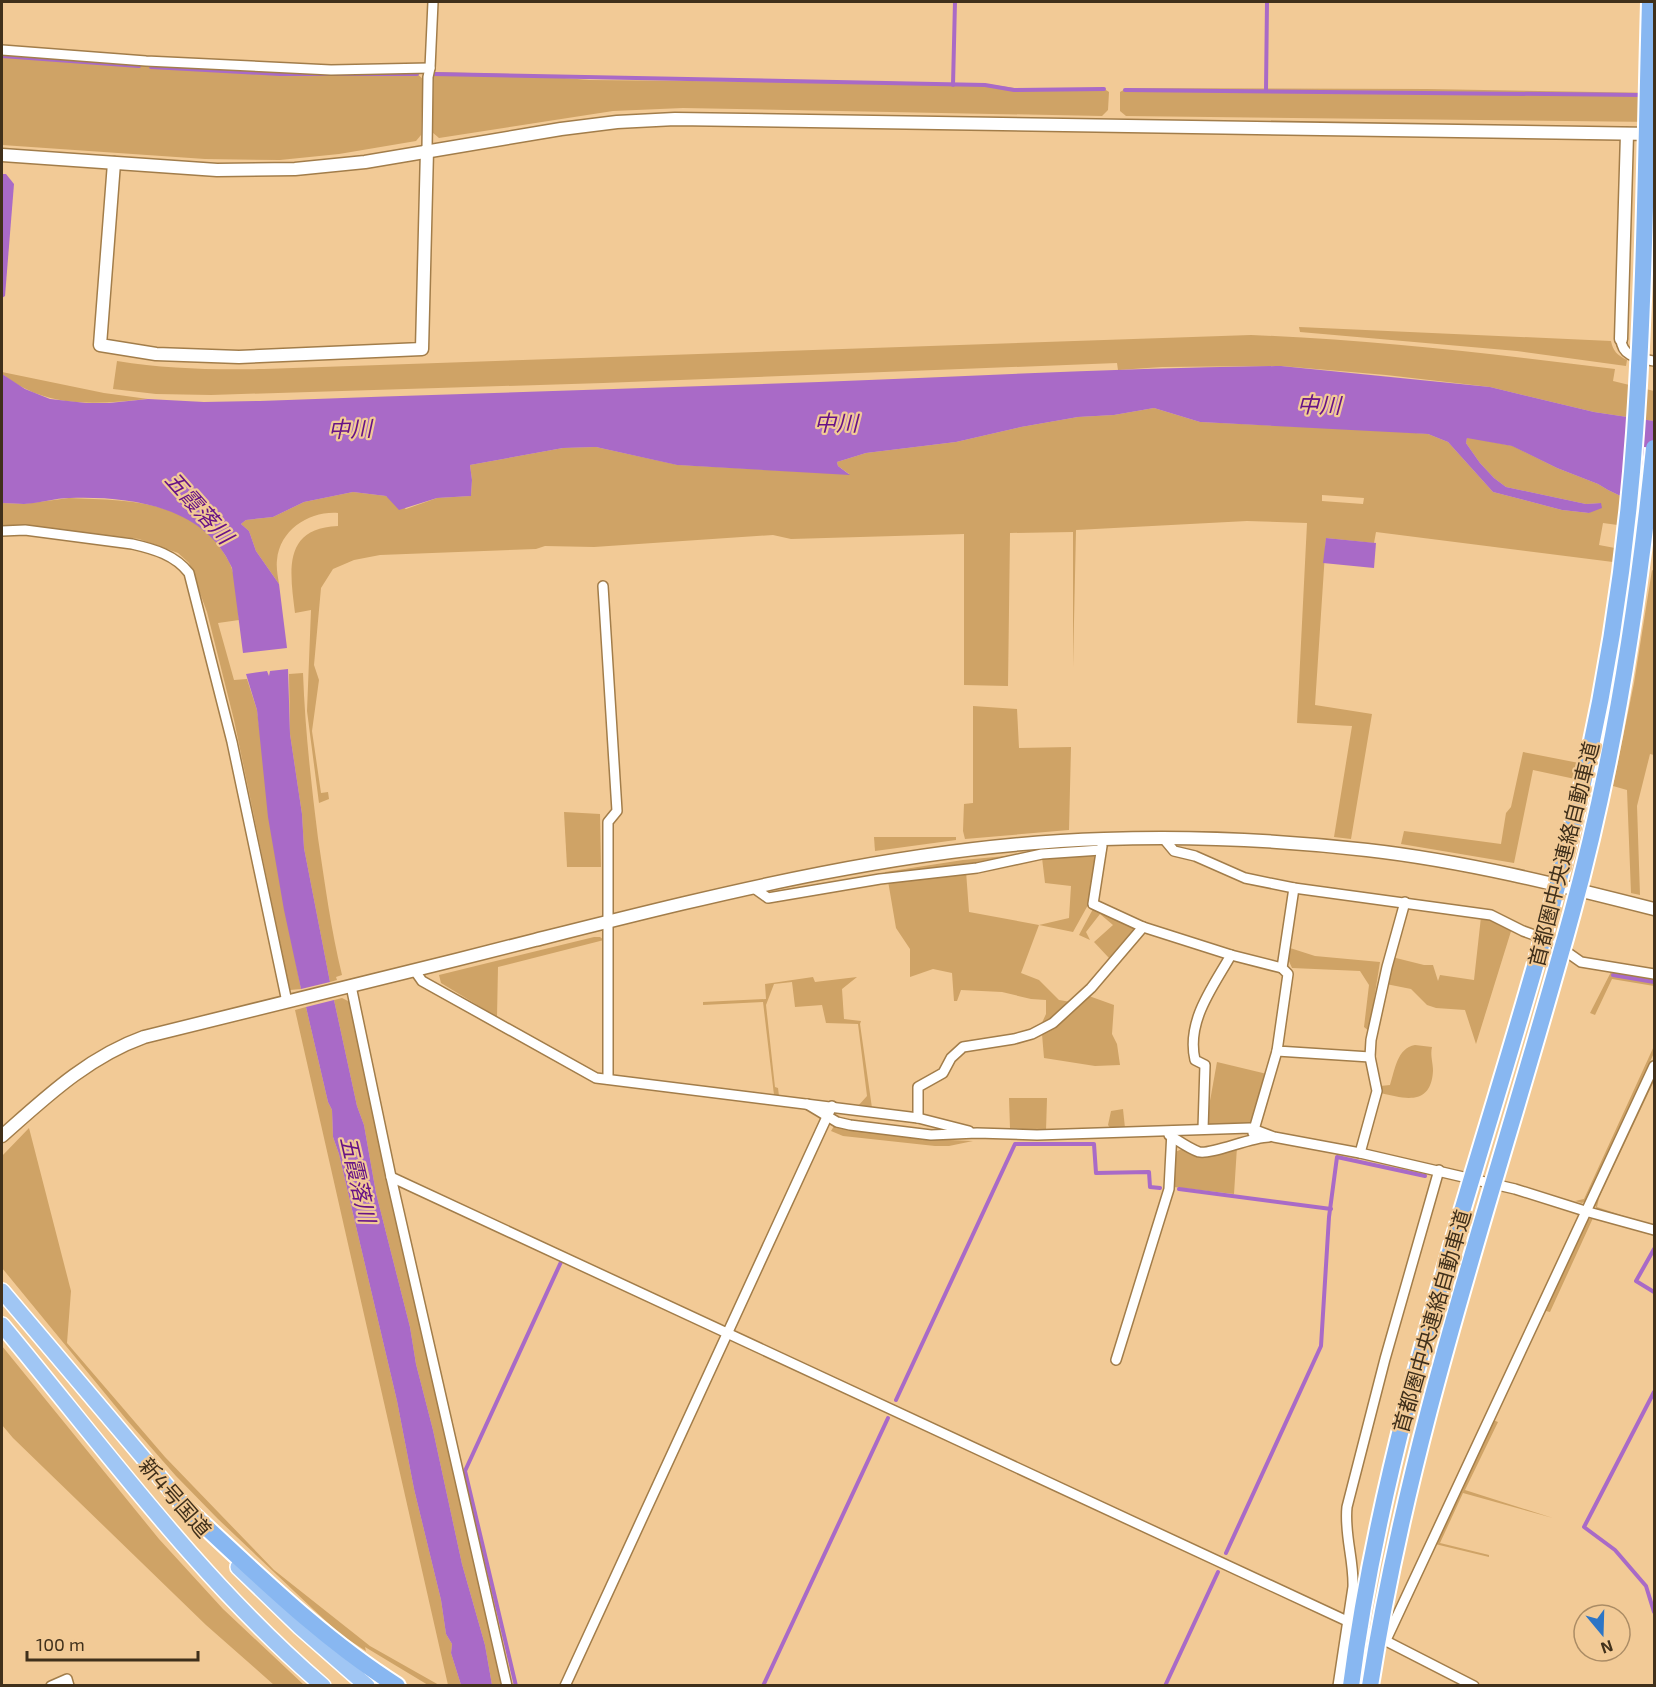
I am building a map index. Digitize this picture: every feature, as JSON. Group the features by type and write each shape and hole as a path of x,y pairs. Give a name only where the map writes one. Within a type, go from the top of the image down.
{"highway":[{"name":"首都圏中央連絡自動車道","path":"1351,1686 1370,1558 1401,1428 1432,1312 1551,911 1583,781 1603,680 1627,522 1635,435 1643,295 1650,2"},
{"name":"首都圏中央連絡自動車道","path":"1371,1686 1383,1603 1427,1414 1572,914 1598,808 1620,704 1640,579 1654,448"},
{"name":"新4号国道","path":"2,1291 182,1505 269,1599 367,1686"},
{"name":"新4号国道","path":"2,1325 168,1528 216,1583 323,1686"},
{"path":"182,1505 328,1636 397,1686"}],"street":[{"path":"114,163 100,345 156,354 239,357 422,349 428,77 433,2"},
{"path":"2,50 146,61 331,70 430,68"},
{"path":"2,155 218,170 278,170 338,165 561,129 617,122 675,119 1654,134"},
{"path":"1627,134 1621,339 1623,350 1628,355 1654,362"},
{"path":"2,531 25,530 141,546 173,558 189,573 232,742 293,1001"},
{"path":"603,586 617,811 608,822 608,1079"},
{"path":"754,888 768,898 880,879 977,868 1042,854 1164,838 1291,843 1367,850 1476,867 1654,909"},
{"path":"1164,838 1174,850 1195,856 1245,878 1294,888 1491,915 1551,942 1581,962 1654,974"},
{"path":"2,1136 94,1060 121,1045 144,1037 607,922 829,871 915,856 1003,846 1102,845"},
{"path":"1102,845 1094,904 1143,927 1231,955 1282,968 1288,974 1277,1051 1253,1134"},
{"path":"1282,968 1294,888"},
{"path":"1360,1153 1377,1091 1370,1057 1371,1040 1405,902"},
{"path":"918,1118 918,1087 943,1073 951,1058 963,1047 1014,1039 1032,1034 1053,1023 1090,988 1143,927"},
{"path":"1203,1130 1205,1065 1195,1060 1192,1050 1194,1031 1199,1013 1231,955"},
{"path":"415,971 422,981 596,1078 918,1118 977,1133"},
{"path":"345,987 392,1177 507,1686"},
{"path":"1277,1051 1370,1057"},
{"path":"1386,1640 1654,1066"},
{"path":"807,1104 828,1117 850,1125 931,1136 977,1133 1172,1134 1203,1130 1274,1137 1439,1170 1515,1189 1654,1230"},
{"path":"565,1686 832,1106"},
{"path":"1172,1134 1180,1143 1202,1152 1253,1134"},
{"path":"1116,1360 1169,1189 1172,1134"},
{"path":"1338,1686 1353,1576 1345,1524 1347,1507 1385,1359 1439,1170"},
{"path":"392,1177 1347,1621 1474,1686"},
{"path":"51,1686 67,1679 69,1686"}],"shaded area":[{"path":"2,54 279,72 416,73 423,79 421,135 416,141 339,154 280,160 205,159 2,145"},
{"path":"434,72 512,74 590,80 987,84 1014,88 1103,88 1109,92 1108,110 1102,116 683,108 613,111 439,138 432,132"},
{"path":"1127,88 1427,89 1654,93 1654,122 1126,116 1120,111 1120,92"},
{"path":"1299,327 1611,341 1616,352 1627,360 1626,366 1517,351 1300,332"},
{"path":"1251,335 1434,348 1615,369 1613,381 1654,391 1654,421 1594,412 1490,387 1281,366 1162,367 1118,370 1117,363 603,383 211,395 156,394 113,389 117,361 190,368 264,369"},
{"path":"2,372 104,393 148,399 101,403 70,402 40,395 13,382"},
{"path":"1154,408 1200,422 1428,434 1448,442 1493,492 1562,510 1589,513 1601,503 1586,504 1506,487 1480,463 1466,443 1467,437 1513,446 1654,512 1654,530 1603,523 1599,545 1615,548 1613,562 1376,532 1374,543 1326,538 1315,705 1372,714 1351,839 1334,837 1352,726 1297,723 1307,523 1247,521 1076,530 1073,667 1073,532 1010,533 1008,686 964,685 964,534 791,539 773,535 594,547 545,546 536,549 380,555 354,560 333,569 321,588 314,665 319,680 312,731 321,793 328,792 329,799 319,803 307,711 311,610 295,613 292,568 298,544 307,535 320,529 338,526 338,513 317,515 298,524 290,531 279,549 277,569 279,584 256,551 249,531 241,524 246,520 273,517 304,502 353,492 386,496 406,509 437,498 471,496 470,465 563,448 596,447 678,465 849,474 838,466 837,462 866,453 956,442 1078,417 1114,415","holes":["1322,495 1364,498 1363,504 1322,501"]},
{"path":"69,498 130,502 170,510 204,530 218,545 232,569 239,620 218,623 234,680 247,679 257,710 278,870 301,989 290,990 234,720 207,612 189,563 178,553 139,539 30,526 2,525 2,503 24,504"},
{"path":"1652,570 1654,571 1654,755 1650,754 1637,806 1640,895 1631,893 1627,790 1613,786 1634,683"},
{"path":"303,673 318,838 331,924 342,975 330,982 304,848 302,814 290,734 289,674"},
{"path":"973,706 1017,709 1019,748 1071,747 1069,830 965,839 964,804 973,803"},
{"path":"1523,752 1579,763 1575,779 1533,770 1514,863 1401,844 1404,831 1501,844 1506,813 1511,807"},
{"path":"564,812 600,814 601,867 567,867"},
{"path":"874,837 956,837 956,840 875,851"},
{"path":"1016,855 1016,858 885,876 885,872 963,860"},
{"path":"1094,856 1096,860 1088,905 1073,932 1039,925 1069,918 1071,886 1045,883 1042,858"},
{"path":"966,871 969,912 1039,925 1021,973 1039,980 1059,1000 1071,1002 1040,1027 1046,1014 1046,1000 1002,992 961,990 957,1001 954,1001 952,973 933,969 910,977 910,949 896,928 888,881"},
{"path":"1093,909 1133,926 1133,930 1109,958 1094,942 1113,925 1100,914 1086,932 1090,940 1079,935"},
{"path":"1481,917 1512,928 1476,1044 1465,1010 1436,1008 1427,1005 1411,989 1386,984 1392,957 1433,965 1438,981 1440,975 1474,980"},
{"path":"594,937 604,940 498,967 497,1017 441,983 439,975"},
{"path":"1290,948 1315,956 1380,962 1369,1031 1364,1027 1369,985 1360,971 1292,968 1288,959"},
{"path":"1612,970 1654,976 1654,986 1612,979 1595,1015 1590,1013"},
{"path":"813,977 815,982 857,977 842,989 844,1019 861,1021 872,1108 858,1106 867,1096 858,1024 826,1023 822,1005 795,1007 792,982 774,984 766,1005 775,1087 778,1088 779,1096 774,1095 763,1002 703,1005 703,1002 766,999 765,984"},
{"path":"1089,996 1114,1005 1112,1034 1117,1044 1120,1065 1095,1066 1044,1058 1042,1034"},
{"path":"342,998 350,1002 504,1685 492,1685 485,1645 462,1564 334,1000"},
{"path":"306,1007 328,1102 332,1110 333,1137 339,1154 397,1401 414,1489 441,1600 446,1634 452,1644 451,1653 461,1685 448,1685 295,1010"},
{"path":"1415,1045 1432,1047 1433,1071 1427,1090 1422,1095 1407,1098 1381,1093 1380,1086 1390,1085 1400,1055 1404,1050"},
{"path":"1654,1046 1654,1053 1586,1201 1582,1203 1575,1201 1584,1199"},
{"path":"1217,1062 1267,1074 1252,1122 1247,1125 1208,1126 1206,1123"},
{"path":"1654,1071 1654,1081 1599,1198 1597,1207 1654,1226 1597,1209 1593,1202"},
{"path":"1009,1098 1047,1098 1046,1131 1010,1128"},
{"path":"1123,1109 1125,1128 1111,1129 1108,1125 1111,1111"},
{"path":"834,1126 927,1139 973,1141 949,1146 935,1146 843,1136 831,1131"},
{"path":"29,1128 71,1291 67,1343 165,1457 274,1570 370,1646 439,1685 428,1685 341,1635 218,1519 126,1419 2,1268 2,1156"},
{"path":"1237,1147 1234,1194 1174,1187 1175,1152 1182,1149 1203,1157"},
{"path":"1593,1218 1550,1312 1546,1311 1538,1323 1584,1221"},
{"path":"2,1346 159,1539 223,1609 304,1685 274,1685 206,1625 13,1438 2,1425"},
{"path":"1493,1420 1498,1422 1465,1490 1553,1518 1463,1493 1440,1543 1489,1555 1489,1557 1435,1544"}],"water":[{"path":"2,174 6,174 14,184 5,296 2,298"},
{"path":"1281,366 1490,387 1594,412 1654,421 1654,512 1512,446 1467,438 1466,443 1480,463 1506,487 1586,504 1601,503 1602,508 1589,513 1562,510 1493,492 1448,442 1428,434 1200,422 1154,408 1114,415 1078,417 956,442 866,453 837,462 838,466 850,475 677,465 596,447 563,448 470,465 471,496 437,498 399,510 386,496 353,492 304,502 273,517 246,520 241,524 249,531 256,551 279,584 287,648 243,653 232,568 220,547 204,531 185,518 163,509 117,499 70,498 24,504 2,503 2,374 25,389 50,399 109,403 148,399 204,402 260,401 749,385 1108,370"},
{"path":"1326,538 1376,543 1374,568 1323,563"},
{"path":"288,669 290,734 302,814 304,848 330,982 301,989 284,910 268,817 257,710 246,674 267,671 269,676 270,671"},
{"name":"五霞落川","path":"334,1000 357,1106 364,1125 376,1193 410,1327 416,1364 462,1564 485,1645 492,1685 461,1685 451,1653 452,1644 446,1634 441,1600 414,1489 397,1401 339,1154 333,1137 332,1110 328,1102 306,1007"}],"waterway":[{"path":"953,85 955,2"},
{"path":"1266,90 1267,2"},
{"path":"2,56 139,66"},
{"path":"151,67 280,74 417,74"},
{"path":"434,74 985,85 1014,90 1104,89"},
{"path":"1125,90 1642,95"},
{"path":"1613,975 1654,982"},
{"path":"896,1400 1015,1144 1094,1144 1096,1173 1149,1172 1150,1187 1160,1188"},
{"path":"1226,1553 1321,1346 1329,1217 1337,1157 1425,1176"},
{"path":"1179,1189 1331,1209"},
{"path":"1654,1249 1636,1281 1654,1292"},
{"path":"516,1686 465,1471 561,1262"},
{"path":"1654,1392 1584,1527 1615,1550 1646,1586 1654,1612"},
{"path":"763,1686 888,1418"},
{"path":"1165,1686 1218,1572"}],"water label":[{"name":"中川","path":"1319,404"},
{"name":"中川","path":"836,422"},
{"name":"中川","path":"350,428"}]}
